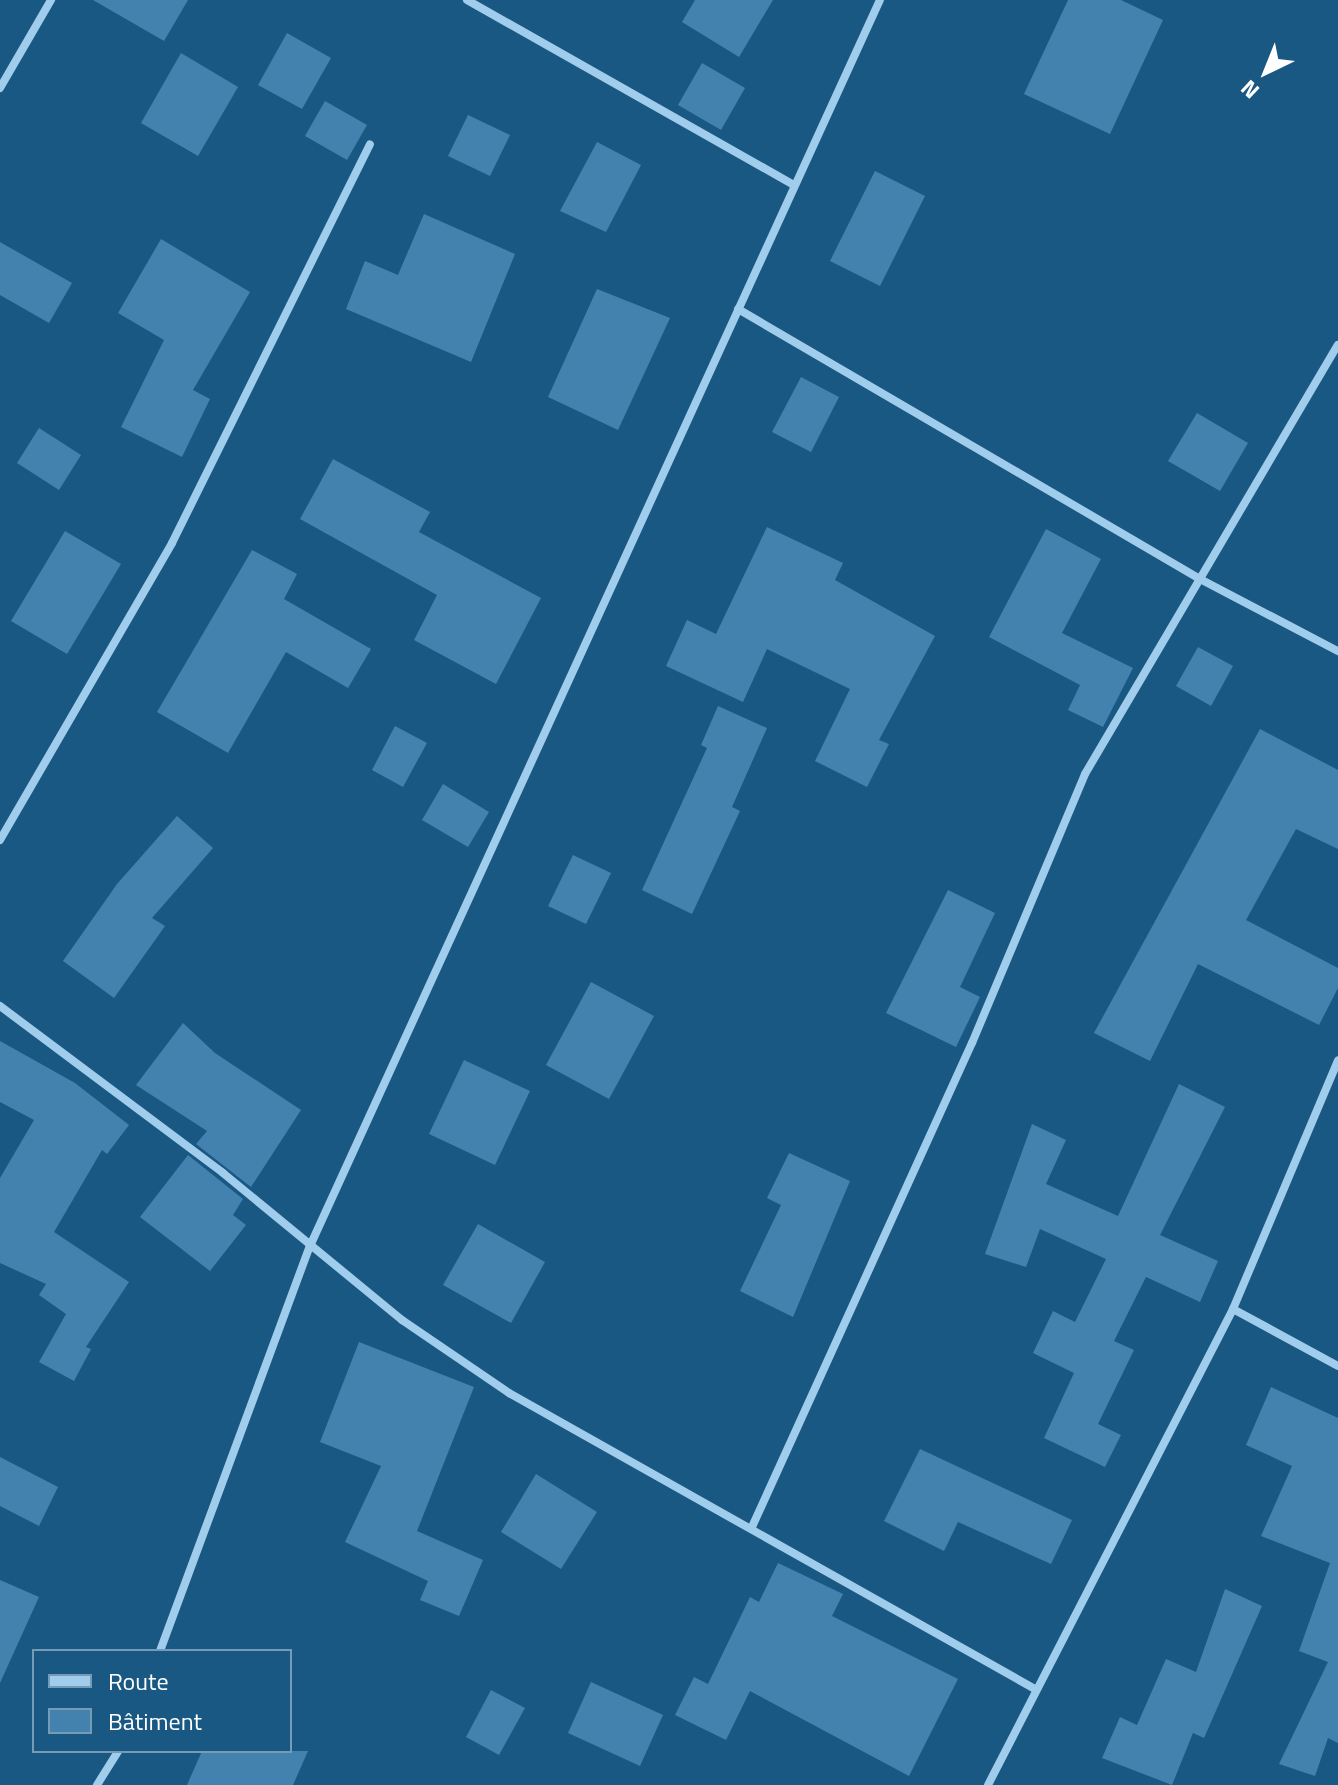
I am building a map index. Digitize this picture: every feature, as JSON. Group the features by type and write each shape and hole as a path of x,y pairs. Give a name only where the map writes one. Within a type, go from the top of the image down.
{"street":[{"path":"0,88 51,0"},
{"path":"467,0 794,185"},
{"path":"161,1649 310,1246 880,0"},
{"path":"0,840 172,543 370,144"},
{"path":"738,309 1200,579 1338,651"},
{"path":"752,1527 972,1043 1085,774 1338,345"},
{"path":"0,1006 310,1246 509,1393 1035,1689"},
{"path":"988,1785 1233,1309 1338,1060"},
{"path":"1233,1309 1338,1366"},
{"path":"97,1785 117,1753"}],"building":[{"path":"93,0 188,0 164,41"},
{"path":"695,0 773,0 739,57 682,22"},
{"path":"1068,0 1121,0 1163,20 1110,134 1024,94"},
{"path":"287,33 331,58 302,109 258,85"},
{"path":"181,53 238,87 198,156 141,123"},
{"path":"702,63 745,88 721,130 678,105"},
{"path":"325,101 367,125 347,160 305,136"},
{"path":"468,115 510,135 490,176 448,156"},
{"path":"597,142 641,165 606,232 560,211"},
{"path":"875,171 925,196 880,286 830,261"},
{"path":"424,214 515,254 471,362 346,309 365,261 398,275"},
{"path":"161,239 250,292 193,390 210,399 182,457 121,427 164,340 118,313"},
{"path":"0,242 72,283 49,323 0,295"},
{"path":"597,289 670,318 618,430 548,397"},
{"path":"801,377 839,397 811,452 772,432"},
{"path":"1197,413 1248,443 1220,491 1168,461"},
{"path":"39,428 81,455 59,490 17,463"},
{"path":"333,459 430,512 419,532 541,598 496,684 414,640 437,595 300,519"},
{"path":"767,527 843,563 835,580 935,636 879,740 889,744 867,787 815,761 850,689 767,649 743,702 666,666 687,620 716,634"},
{"path":"1046,529 1101,559 1062,633 1133,668 1103,727 1068,710 1080,685 989,637"},
{"path":"65,531 121,564 67,654 11,621"},
{"path":"252,550 297,574 284,599 371,649 348,688 286,652 228,753 157,712"},
{"path":"1198,647 1233,666 1211,706 1176,686"},
{"path":"718,706 767,728 732,807 740,811 692,914 642,890 707,748 701,745"},
{"path":"395,726 427,743 403,787 372,770"},
{"path":"1260,729 1338,770 1338,849 1296,829 1246,920 1338,968 1338,988 1319,1025 1198,964 1150,1061 1094,1033"},
{"path":"443,784 489,812 468,847 422,820"},
{"path":"177,816 213,848 152,918 165,926 114,998 63,961 117,884"},
{"path":"573,855 611,873 586,924 548,906"},
{"path":"948,890 995,913 960,987 980,997 956,1047 886,1013"},
{"path":"591,982 654,1016 609,1099 546,1065"},
{"path":"183,1023 215,1053 301,1110 251,1187 196,1144 207,1131 136,1085"},
{"path":"0,1041 75,1083 129,1125 107,1154 102,1150 54,1232 129,1282 86,1347 91,1349 74,1381 39,1362 66,1314 39,1295 46,1284 0,1263 0,1178 34,1120 0,1102"},
{"path":"464,1060 530,1091 495,1165 429,1134"},
{"path":"1179,1084 1225,1107 1160,1235 1218,1261 1200,1302 1146,1277 1114,1341 1134,1350 1098,1424 1121,1435 1105,1467 1044,1438 1074,1373 1033,1353 1053,1311 1075,1322 1106,1259 1040,1229 1026,1267 985,1254 1032,1124 1066,1140 1046,1184 1118,1216"},
{"path":"789,1153 850,1181 793,1317 740,1291 781,1205 767,1198"},
{"path":"188,1155 243,1199 233,1215 246,1225 210,1271 140,1217"},
{"path":"478,1224 545,1262 511,1323 443,1285"},
{"path":"359,1342 474,1387 417,1531 483,1560 459,1616 420,1600 428,1581 345,1542 381,1466 320,1442"},
{"path":"1271,1387 1338,1418 1338,1743 1328,1738 1315,1776 1279,1764 1328,1662 1299,1651 1330,1563 1261,1536 1292,1466 1246,1445"},
{"path":"920,1449 1072,1520 1051,1564 958,1522 944,1551 884,1521"},
{"path":"0,1457 58,1487 39,1526 0,1506"},
{"path":"536,1474 597,1512 561,1569 501,1532"},
{"path":"778,1563 843,1594 832,1616 958,1679 909,1776 750,1691 726,1740 675,1715 694,1677 708,1684 750,1597 759,1602"},
{"path":"0,1580 39,1597 0,1683"},
{"path":"1225,1589 1262,1606 1204,1738 1193,1733 1172,1785 1102,1758 1120,1717 1137,1725 1166,1659 1196,1672"},
{"path":"591,1682 663,1715 640,1766 568,1733"},
{"path":"491,1690 525,1708 499,1755 466,1737"},
{"path":"308,1751 293,1785 187,1785 201,1753"}]}
